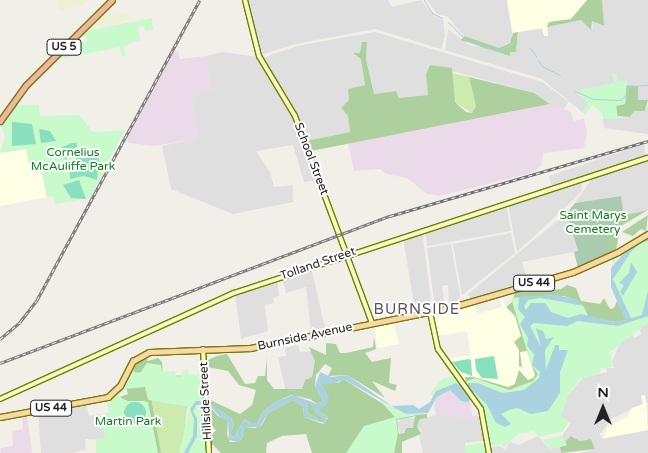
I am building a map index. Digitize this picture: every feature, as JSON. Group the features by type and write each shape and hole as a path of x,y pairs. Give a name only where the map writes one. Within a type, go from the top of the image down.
{"highway":[{"name":"US 5","path":"0,114 16,94 107,0"},
{"name":"US 5","path":"91,18 112,0"},
{"name":"US 5","path":"0,121 16,94"}],"main road":[{"name":"School Street","path":"245,0 258,56 295,116 372,323"},
{"name":"Tolland Street","path":"0,399 218,299 346,254 648,158"},
{"name":"Burnside Avenue","path":"0,417 105,398 118,389 131,364 140,355 152,351 256,348 430,312 574,272 616,253 648,234"},
{"path":"430,312 438,349 481,409 489,453"},
{"name":"Hillside Street","path":"203,349 209,453"}],"shaded area":[{"path":"56,0 89,0 81,6 59,11"},
{"path":"247,0 388,0 392,7 421,0 434,16 443,20 445,35 441,49 375,29 295,44 261,55"},
{"path":"427,0 507,0 513,40 499,48 493,48 464,36 447,16 437,14"},
{"path":"507,0 587,0 571,19 547,23 548,36 544,36 542,28 513,33"},
{"path":"602,0 648,0 648,100 638,100 638,86 626,85 627,81 617,82 615,73 612,73 614,83 576,92 589,104 582,112 542,79 445,50 448,29 469,45 516,52 518,32 543,28 544,36 547,35 546,27 581,20 593,29 592,21 603,26"},
{"path":"117,12 132,15 126,20 91,27 101,16"},
{"path":"375,32 542,82 569,102 564,109 555,107 534,93 430,65 426,74 428,95 399,98 396,91 374,94 366,59 367,43 361,59 365,85 341,108 348,116 350,132 306,141 296,112 265,68 262,58 297,46"},
{"path":"178,51 180,59 206,56 211,89 191,93 198,138 155,146 128,143 128,137 174,52"},
{"path":"222,52 257,57 292,112 316,180 304,182 293,145 256,151 270,172 274,187 293,185 293,202 233,214 171,189 162,146 198,138 191,93 211,89 206,56"},
{"path":"550,104 570,111 574,121 584,119 587,132 584,148 543,153 541,165 534,172 440,196 427,194 407,178 386,174 380,169 354,171 348,143"},
{"path":"648,105 648,134 604,128 603,119 630,117 634,111 645,111"},
{"path":"644,144 646,156 552,187 549,176"},
{"path":"26,149 33,163 41,169 47,197 0,206 0,153"},
{"path":"648,159 648,210 624,218 620,196 575,203 593,177"},
{"path":"581,181 582,190 573,200 517,252 508,204"},
{"path":"506,204 511,231 427,246 425,230"},
{"path":"567,213 578,251 522,262 528,282 470,299 468,294"},
{"path":"422,230 432,308 420,311 419,304 414,305 403,237"},
{"path":"511,233 515,253 462,295 453,244"},
{"path":"451,244 460,296 456,303 449,305 448,285 442,286 445,306 435,308 427,248"},
{"path":"311,267 325,328 311,331 306,287 286,293 282,278"},
{"path":"277,279 279,296 273,298 274,303 265,305 268,331 241,339 235,294"},
{"path":"502,294 505,306 513,304 537,372 537,378 511,389 471,379 465,382 447,359 471,355 467,331 435,336 431,314 474,303 477,314 502,307 499,295"},
{"path":"393,321 399,344 377,348 375,324"},
{"path":"648,323 648,403 641,396 643,404 611,419 600,434 602,439 648,430 648,453 579,453 594,449 591,439 580,441 572,436 565,442 562,436 571,423 561,417 568,395 583,378 607,372 606,368 614,368 612,362 619,345 631,334 635,338 641,334 639,327"},
{"path":"298,345 300,352 313,351 315,360 312,377 305,380 303,389 286,391 278,357 286,356 285,348"},
{"path":"450,390 461,401 470,400 473,418 436,415 434,405 437,397"},
{"path":"645,395 648,430 604,438 607,427 627,417 632,408 643,404 641,396"},
{"path":"86,403 89,416 99,414 101,417 106,440 85,439 86,450 71,453 41,453 38,412"},
{"path":"27,415 32,453 0,453 1,448 13,446 12,431 23,429 22,416"},
{"path":"436,415 482,416 486,440 465,443 465,453 423,453 419,435 422,431 417,426 420,419"},
{"path":"403,417 415,418 413,428 406,428 401,434 397,423"},
{"path":"538,436 550,449 560,447 561,453 492,453 491,447 500,446 505,450 510,442 519,445"}],"green space":[{"path":"587,0 602,0 604,26 592,21 591,30 581,20 547,27 549,22 571,19"},
{"path":"152,18 153,30 145,31 144,26 138,27 140,40 124,46 125,56 122,57 120,47 54,60 78,36 81,42 85,41 87,38 83,36 84,31"},
{"path":"518,32 516,52 510,52 510,56 461,40 464,36 499,48 510,43 513,33"},
{"path":"362,42 367,42 366,59 374,94 396,91 399,98 428,95 426,74 430,65 452,68 455,102 466,112 472,113 476,106 469,77 534,93 550,104 311,151 306,141 350,132 348,116 341,108 349,100 348,89 365,85 361,59 353,53 360,53"},
{"path":"451,73 469,77 476,106 472,113 455,102"},
{"path":"612,73 616,73 617,82 627,80 625,104 616,106 618,119 603,119 602,113 592,105 585,114 582,112 588,104 576,91 614,83"},
{"path":"626,85 638,86 638,100 648,100 645,111 634,111 630,117 617,116 616,105 625,104"},
{"name":"Cornelius McAuliffe Park","path":"14,105 39,105 40,116 79,115 93,132 125,130 90,198 55,204 53,196 47,197 41,169 34,170 33,163 29,164 26,149 0,153 5,135 1,127"},
{"path":"12,122 32,124 36,144 12,146"},
{"path":"39,129 50,131 56,141 41,143"},
{"path":"77,143 76,151 65,160 62,147"},
{"path":"99,156 97,180 84,176 70,179 69,164 76,164 76,157"},
{"path":"79,180 86,199 71,198 63,185"},
{"name":"Saint Marys Cemetery","path":"621,196 624,218 608,241 608,253 611,253 578,268 574,252 578,251 567,213 575,203"},
{"path":"648,210 621,226 616,250 608,253 608,241 617,224 626,215"},
{"path":"648,215 646,231 641,229 633,236 622,232"},
{"path":"648,237 648,323 610,352 613,367 601,368 600,373 580,379 568,395 561,417 569,421 563,431 539,437 534,431 518,434 503,448 502,444 490,446 482,406 465,382 475,378 509,390 533,381 538,374 531,364 511,298 557,295 583,305 590,320 616,324 628,320 614,290 612,257 619,263 622,259 621,254"},
{"path":"567,285 576,288 581,301 600,304 604,298 610,309 614,308 617,301 626,320 616,322 588,317 577,300 564,296 519,297 540,376 517,393 466,382 465,377 474,377 508,387 515,384 519,370 528,380 533,378 535,375 527,351 520,352 522,367 519,366 519,350 514,342 521,336 515,316 506,307 512,302 516,290 526,292 561,289"},
{"path":"374,337 376,349 365,353 372,362 391,358 389,383 397,385 395,391 372,381 385,398 347,375 328,376 332,368 325,364 316,375 315,386 323,401 317,404 310,399 291,395 275,402 262,413 257,423 250,423 244,419 234,438 230,434 234,424 231,418 208,402 208,399 240,414 252,405 256,390 239,385 228,371 207,367 208,360 217,356 227,354 245,384 255,383 258,376 265,376 267,357 267,380 274,389 302,389 305,380 312,377 315,361 309,347 326,355 326,343 336,344 340,353 346,353 373,347"},
{"path":"145,356 148,361 158,358 162,362 163,376 142,372 133,374 135,365"},
{"path":"494,356 498,379 482,378 476,370 475,359"},
{"path":"471,360 472,376 461,372 452,362"},
{"name":"Martin Park","path":"147,363 161,365 162,372 175,371 176,377 182,377 182,370 188,370 189,374 202,374 207,453 179,453 190,407 148,400 145,387 122,389 119,397 128,401 148,402 158,453 96,453 96,438 105,440 101,417 109,412 107,400 122,388 130,371 140,373"},
{"path":"135,366 133,374 142,372 202,377 203,390 187,409 182,453 161,453 150,399 126,381"},
{"path":"451,371 466,389 446,388 434,399 430,394 442,379 452,377"},
{"path":"343,379 385,405 413,415 427,414 427,418 420,419 417,426 421,434 402,442 402,453 312,453 306,434 282,436 267,443 266,453 221,453 211,443 210,437 216,430 209,423 208,405 218,416 228,420 227,434 230,442 238,442 242,438 244,427 255,428 262,425 268,413 293,400 303,406 304,417 323,424 328,418 318,410 328,397 321,387 323,382 338,383","holes":["415,416 413,428 406,428 404,433 399,434 397,420"]},
{"path":"144,381 151,398 161,453 157,453 145,401 125,401 120,397 128,394 126,387"},
{"path":"382,400 389,406 417,415 396,419 398,433 394,453 346,453 364,426 395,417 381,402"},
{"path":"135,402 143,405 146,413 143,421 135,424 127,421 124,413 127,405"},
{"path":"308,402 312,403 316,413 326,420 319,420 307,412"},
{"path":"562,436 567,445 550,449 543,440"},
{"path":"571,436 580,441 591,439 595,449 561,453 560,447 567,445 565,442"},
{"path":"485,442 488,453 465,453 465,446"}],"water":[{"path":"648,236 648,241 641,242 631,252 613,279 631,318 642,315 648,291 648,316 618,326 578,321 567,326 534,323 530,326 541,347 536,328 543,331 546,339 554,337 545,350 546,370 555,345 559,345 559,350 568,350 560,372 560,393 548,411 531,414 517,408 509,410 501,414 511,424 505,427 496,423 487,405 470,388 467,393 470,400 467,402 461,401 450,390 437,397 428,413 406,414 343,379 336,383 322,384 329,398 325,407 318,410 328,416 326,420 324,423 304,417 303,406 293,400 268,413 260,427 244,427 242,438 238,442 229,440 228,420 220,417 208,404 196,405 193,412 197,418 197,436 188,453 184,453 193,436 194,419 190,409 196,401 209,402 231,418 234,424 230,434 234,438 244,419 250,423 257,423 262,413 275,402 293,395 317,404 323,401 315,387 320,372 331,377 347,375 392,406 413,405 419,409 430,402 436,391 456,383 465,388 468,383 478,383 502,393 524,390 539,378 540,372 532,365 534,354 527,346 528,338 520,324 525,317 518,309 519,297 556,295 576,299 584,306 541,298 528,300 524,306 526,310 531,303 545,303 551,312 568,318 581,314 614,322 625,320 611,287 611,268 629,248","holes":["309,402 316,413 326,420 319,420 307,412"]},
{"path":"631,262 637,272 623,296 620,292 624,285 619,283 629,273"}],"waterway":[{"path":"424,0 432,13 442,18"},
{"path":"448,22 466,40 483,47 499,51 513,43"},
{"path":"530,48 536,56"},
{"path":"538,60 542,66 560,75"},
{"path":"575,91 593,99 621,100 627,93 628,86 648,85"}],"railway":[{"path":"0,339 20,322 37,300 200,0"},
{"path":"0,363 390,216 648,141"}],"district":[{"name":"BURNSIDE","path":"417,310"}]}
